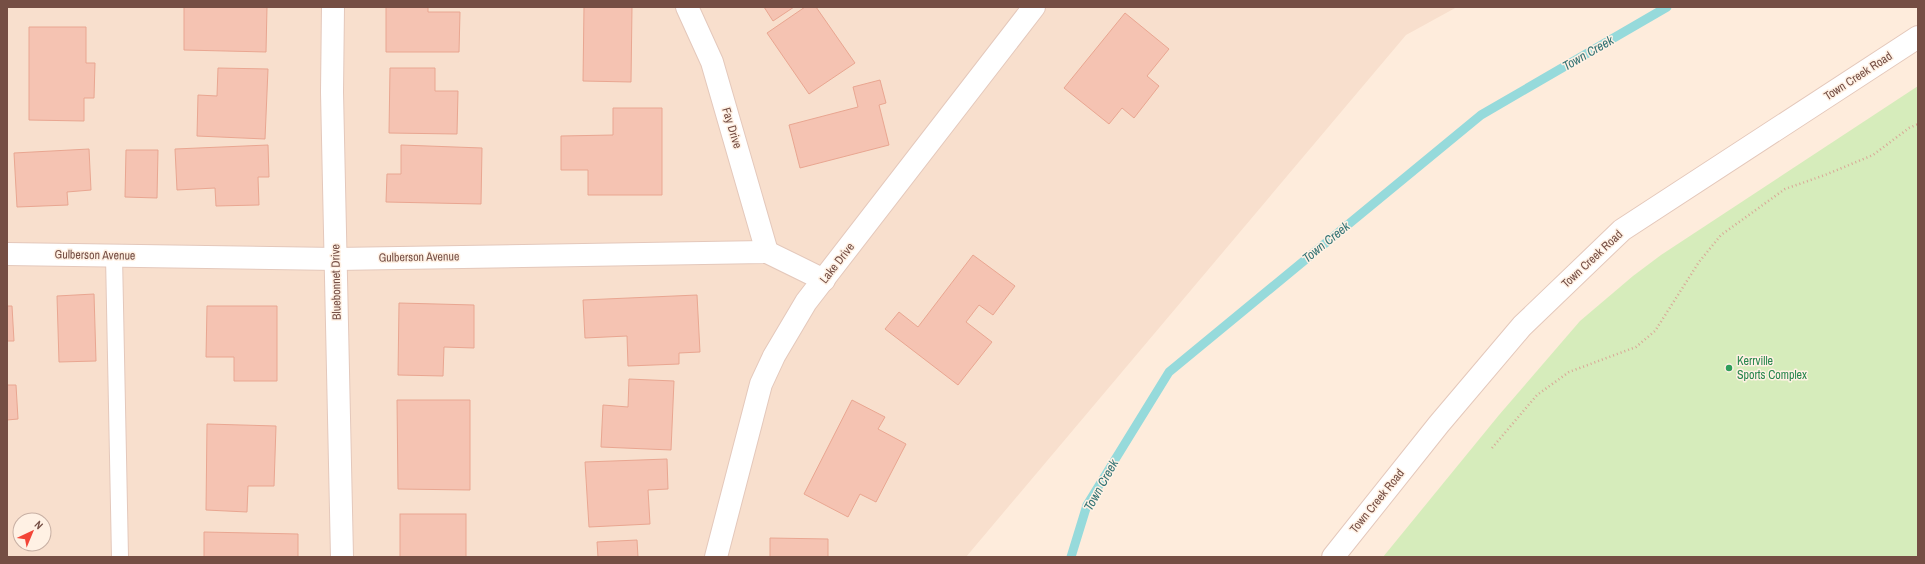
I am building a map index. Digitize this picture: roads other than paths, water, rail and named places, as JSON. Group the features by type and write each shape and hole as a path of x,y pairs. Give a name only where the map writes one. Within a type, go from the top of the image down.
{"street":[{"name":"Bluebonnet Drive","path":"333,7 332,92 342,557"},
{"name":"Fay Drive","path":"687,7 712,62 768,252"},
{"name":"Lake Drive","path":"716,557 761,384 774,356 806,302 1034,7"},
{"name":"Town Creek Road","path":"1333,557 1439,424 1522,326 1622,230 1918,37"},
{"name":"Gulberson Avenue","path":"7,254 336,258 768,252 824,280"}],"lane":[{"path":"114,256 120,557"}],"waterway":[{"name":"Town Creek","path":"1071,557 1087,505 1169,372 1481,115 1667,7"}],"place":[{"name":"Kerrville Sports Complex","path":"1729,368"}]}
